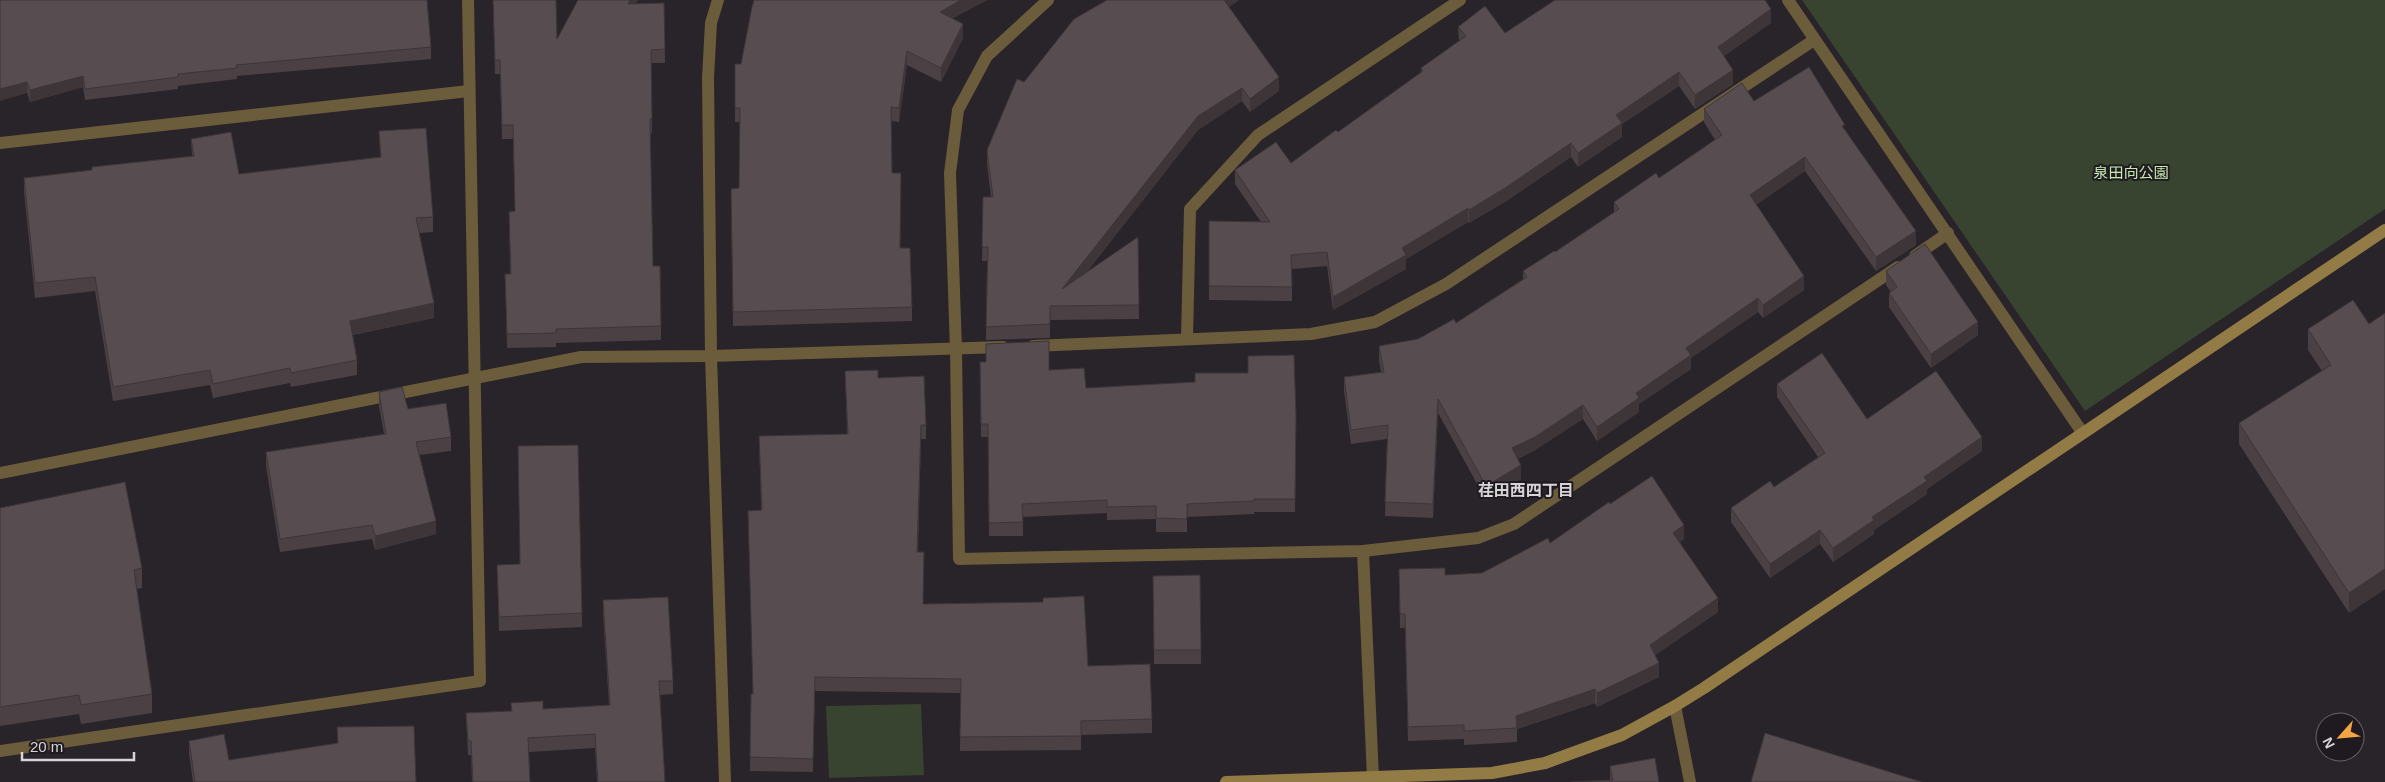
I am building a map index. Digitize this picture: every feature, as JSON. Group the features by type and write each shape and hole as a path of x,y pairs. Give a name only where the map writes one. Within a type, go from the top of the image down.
{"street":[{"path":"0,751 480,681 468,0"},
{"path":"718,0 711,23 708,78 711,356 725,782"},
{"path":"1048,0 987,56 958,110 950,173 956,350 959,559 1363,551 1478,538 1514,524 1948,233"},
{"path":"1188,338 1190,209 1258,135 1460,0"},
{"path":"1788,0 2082,432"},
{"path":"0,473 581,357 956,350 1188,338 1311,334 1375,322 1446,284 1814,40"},
{"path":"0,143 469,91"},
{"path":"1226,782 1492,773 1545,763 1622,736 1675,706 2385,230"},
{"path":"1363,551 1373,778"},
{"path":"1675,706 1690,782"}],"green space":[{"name":"泉田向公園","path":"1802,0 2385,0 2385,209 2085,411"},
{"path":"921,704 924,775 829,778 826,706"}],"building":[{"path":"0,0 427,0 431,47 236,65 237,68 178,74 178,77 85,89 83,76 30,90 27,82 0,89"},
{"path":"493,0 556,0 557,39 578,0 630,0 628,4 664,3 665,49 651,50 652,119 650,119 653,266 660,266 661,326 556,329 556,333 507,334 505,274 511,274 509,212 515,211 513,125 502,125 500,60 495,60"},
{"path":"754,0 961,0 940,12 963,24 941,68 907,51 899,108 891,107 892,173 901,173 900,248 910,248 912,307 733,312 731,189 739,188 740,108 735,108 735,64 741,64"},
{"path":"1107,0 1224,0 1279,77 1250,99 1242,88 1198,116 1062,289 1138,237 1139,305 1050,306 1050,324 986,327 988,247 982,247 983,197 993,197 987,150 1017,79 1024,82 1074,19"},
{"path":"1555,0 1765,0 1771,9 1718,47 1733,70 1695,95 1679,72 1616,115 1622,123 1578,153 1571,143 1505,188 1402,248 1406,255 1333,297 1327,252 1291,255 1292,287 1209,286 1209,221 1270,222 1235,170 1276,142 1291,163 1423,71 1421,68 1466,36 1458,27 1485,6 1505,33"},
{"path":"1809,67 1845,125 1842,126 1916,231 1876,257 1805,157 1750,195 1804,276 1763,305 1758,298 1686,348 1691,355 1636,393 1639,398 1597,427 1583,405 1535,437 1512,448 1521,465 1486,486 1438,399 1433,504 1385,502 1388,425 1351,430 1344,377 1384,372 1379,346 1418,339 1454,319 1456,323 1527,277 1523,271 1619,209 1614,202 1656,173 1659,178 1722,135 1704,109 1742,83 1754,101"},
{"path":"426,128 433,217 416,218 434,303 350,321 357,360 291,373 290,368 213,384 210,370 113,387 95,277 35,283 24,178 92,170 92,167 194,156 191,139 231,132 239,174 381,157 379,131"},
{"path":"1925,244 1978,322 1931,354 1889,293 1897,287 1886,271"},
{"path":"2353,300 2369,324 2385,313 2385,569 2349,593 2239,423 2331,365 2308,329"},
{"path":"1049,341 1049,370 1084,368 1086,388 1195,382 1195,373 1248,373 1248,356 1294,355 1296,415 1295,499 1254,499 1254,501 1187,504 1187,519 1156,518 1156,506 1107,507 1107,500 1022,504 1023,522 989,523 988,424 981,424 980,362 986,362 986,344"},
{"path":"1822,353 1867,419 1936,371 1982,437 1924,477 1927,481 1872,517 1874,520 1833,548 1820,530 1770,564 1731,508 1770,481 1774,487 1825,453 1777,384"},
{"path":"878,370 878,378 924,376 926,425 921,425 917,552 924,552 923,604 1043,602 1043,598 1084,596 1088,666 1150,664 1152,719 1081,721 1081,736 960,737 961,679 815,677 813,759 750,757 751,694 753,694 748,511 762,510 759,436 848,434 845,371"},
{"path":"402,387 408,409 446,403 451,437 416,442 436,521 375,536 372,525 280,539 266,452 386,434 379,392"},
{"path":"578,445 582,613 499,617 497,565 520,564 518,446"},
{"path":"1652,476 1684,525 1673,533 1718,598 1650,645 1659,663 1597,693 1595,689 1516,716 1517,728 1464,731 1464,725 1408,727 1405,614 1400,614 1399,569 1445,568 1445,575 1482,573 1548,538 1550,543 1609,502 1610,504"},
{"path":"125,482 142,568 134,570 152,694 81,705 79,695 0,707 0,508"},
{"path":"1200,575 1201,650 1154,650 1153,576"},
{"path":"668,597 673,681 659,681 665,782 598,782 595,734 528,738 530,782 473,782 471,741 468,741 466,713 512,711 511,703 543,701 543,709 610,705 603,600"},
{"path":"414,726 416,782 195,782 189,741 224,734 229,760 338,743 337,727"},
{"path":"1765,733 1922,782 1751,782"},
{"path":"1655,758 1659,782 1571,782 1613,780 1610,766"}],"district":[{"name":"荏田西四丁目","path":"1526,490"}]}
